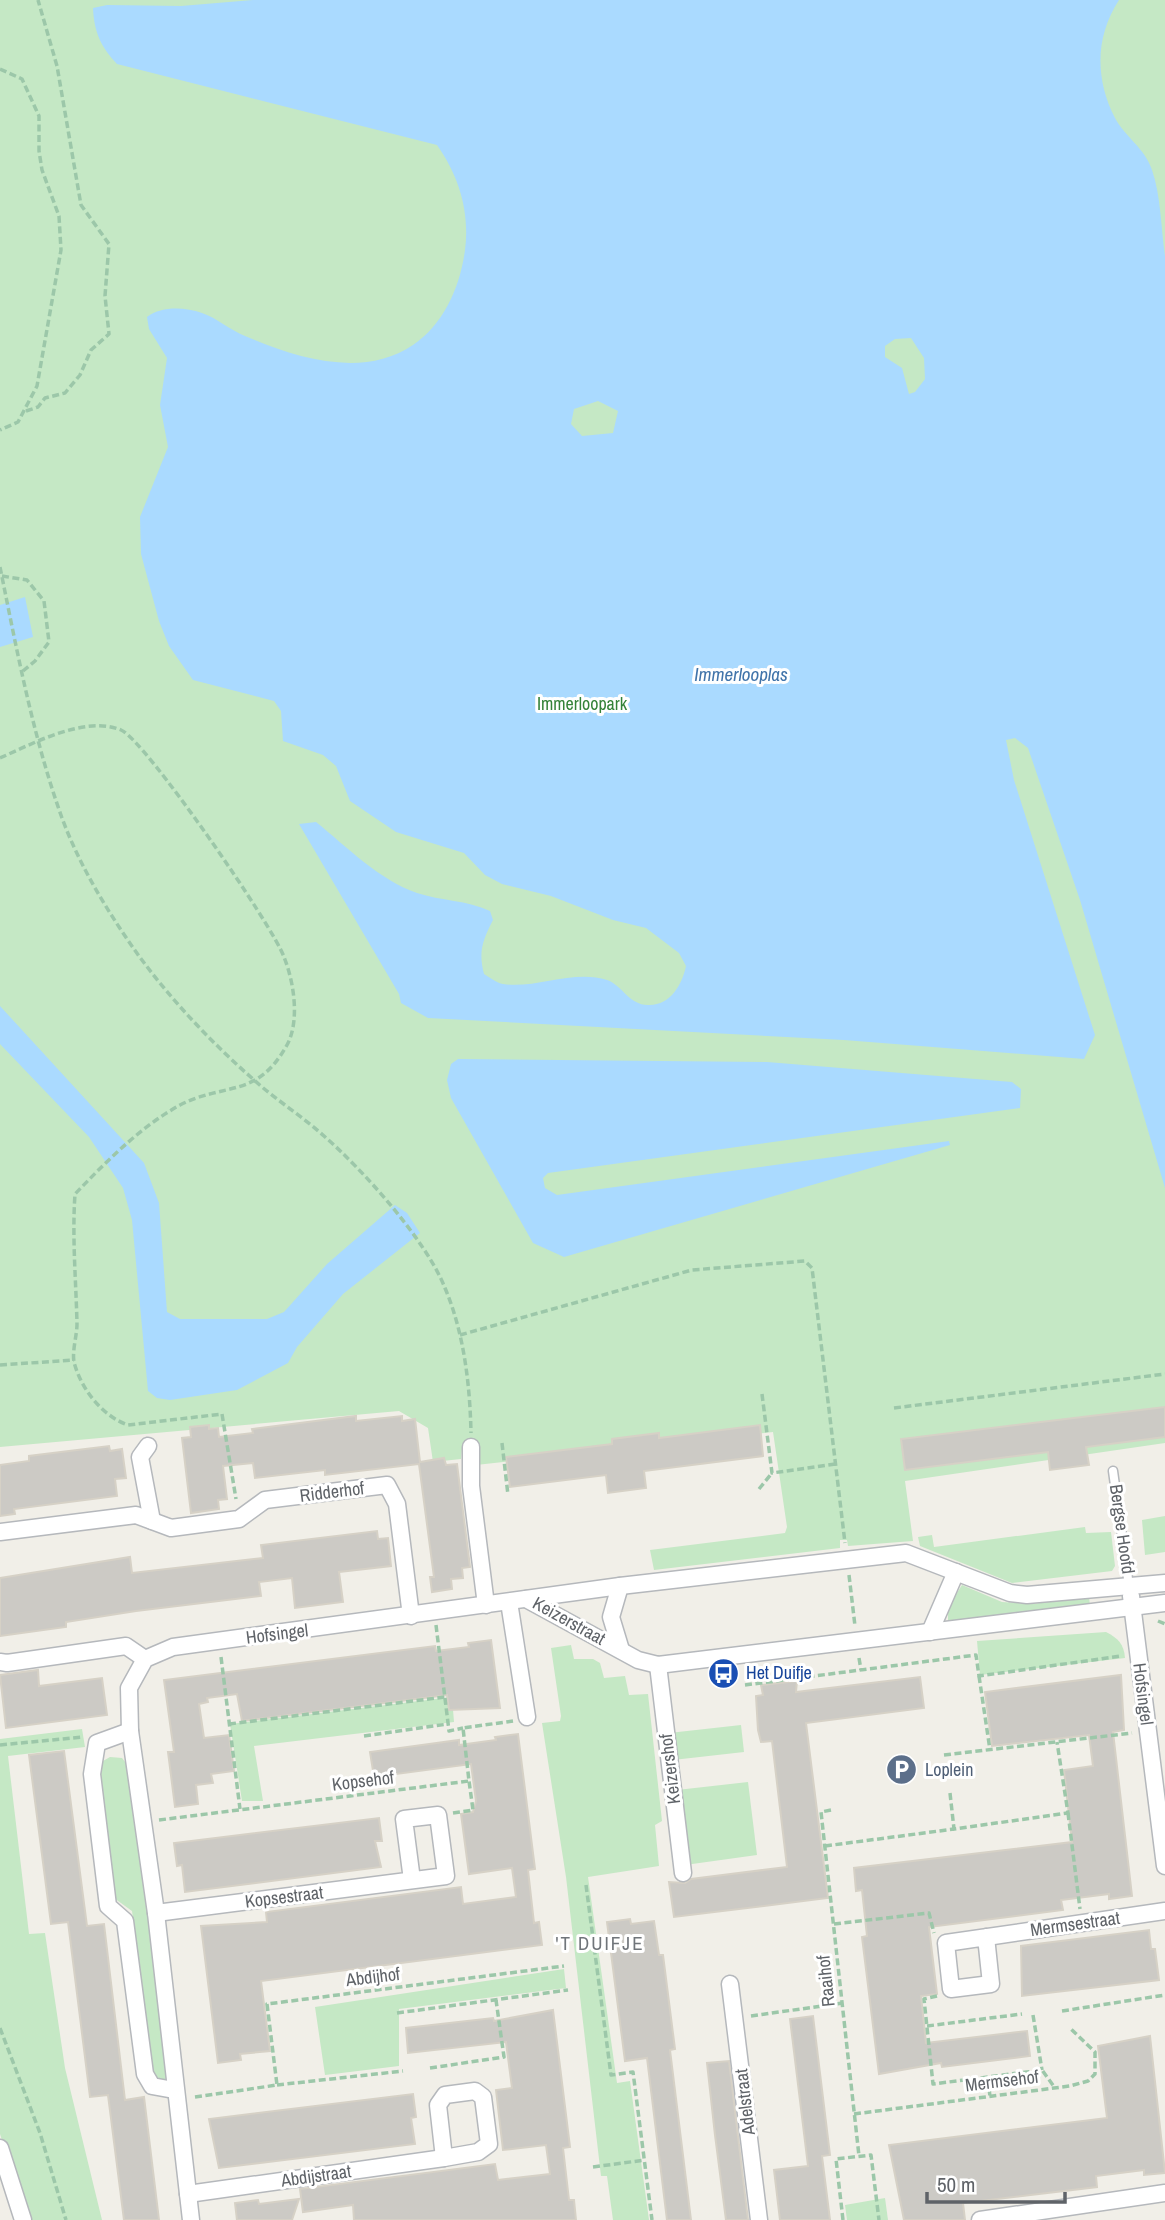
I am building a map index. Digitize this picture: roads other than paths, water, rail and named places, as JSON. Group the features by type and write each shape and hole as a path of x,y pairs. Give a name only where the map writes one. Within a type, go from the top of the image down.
{"street":[{"path":"148,1446 140,1457 152,1521"},
{"path":"471,1447 471,1486 486,1605"},
{"name":"Ridderhof","path":"0,1532 136,1515 171,1528 239,1519 265,1500 387,1485 397,1504 411,1616"},
{"name":"Keizerstraat","path":"526,1599 906,1553 1010,1592 1027,1595 1165,1583"},
{"path":"930,1632 956,1572"},
{"path":"620,1586 611,1617 621,1650"},
{"name":"Hofsingel","path":"1129,1586 1165,1866"},
{"name":"Hofsingel","path":"145,1659 173,1647 526,1599"},
{"name":"Keizerstraat","path":"526,1599 638,1660 658,1665 1165,1603"},
{"path":"509,1602 520,1719"},
{"path":"0,1661 7,1663 126,1646 145,1659 129,1688 130,1731 156,1913 191,2220"},
{"name":"Keizershof","path":"658,1665 683,1873"},
{"path":"130,1731 97,1743 92,1774 107,1906 125,1921 145,2074 152,2086 175,2095"},
{"name":"Kopsestraat","path":"156,1913 412,1881 446,1876 438,1815 404,1819 412,1881"},
{"name":"Mermsestraat","path":"986,1937 991,1984 951,1989 946,1943 986,1937 1165,1911"},
{"name":"Adelstraat","path":"730,1984 760,2220"},
{"name":"Abdijstraat","path":"188,2194 444,2158 478,2152 489,2144 483,2097 475,2091 445,2095 438,2105 444,2158"},
{"path":"0,2148 23,2220"},
{"path":"980,2220 1019,2217 1165,2193"}],"lane":[{"name":"Bergse Hoofd","path":"1113,1471 1129,1586"}],"water":[{"name":"Immerlooplas","path":"253,0 1119,0 1105,29 1100,58 1101,73 1108,103 1115,118 1145,155 1152,170 1159,202 1165,256 1165,1188 1080,900 1028,748 1015,738 1006,740 1014,780 1095,1035 1084,1059 844,1040 428,1018 401,1003 399,994 299,824 316,822 364,862 403,887 426,896 490,911 493,920 482,946 482,966 484,974 501,983 516,985 594,977 607,980 636,1002 648,1005 663,1002 674,993 686,966 679,953 646,928 613,920 551,896 502,884 485,875 464,853 396,832 350,801 336,766 323,755 283,741 281,711 274,701 193,680 169,646 159,621 141,554 140,517 168,447 160,405 167,358 149,329 147,317 166,309 195,311 265,344 307,357 329,362 373,361 394,355 413,345 434,326 455,291 463,264 466,236 464,208 457,182 437,145 117,64 97,32 93,8 107,5 181,6","holes":["911,338 924,358 925,379 915,392 909,394 902,368 885,357 885,346 895,339","598,401 618,411 613,433 582,436 571,424 574,409"]},
{"path":"25,597 33,637 0,647 0,605"},
{"path":"0,1006 144,1163 159,1203 167,1312 180,1319 267,1319 284,1312 327,1264 395,1205 407,1213 420,1233 343,1294 297,1347 288,1363 237,1390 170,1400 157,1398 148,1391 132,1220 123,1188 89,1137 0,1044"},
{"path":"458,1059 767,1062 1012,1082 1021,1089 1020,1108 548,1173 543,1178 545,1188 557,1195 949,1141 950,1145 564,1257 533,1243 451,1098 447,1080 451,1064"}],"place":[{"name":"Het Duifje","path":"723,1673"},
{"name":"Loplein","path":"902,1770"}],"district":[{"name":"'T DUIFJE","path":"600,1943"}],"park label":[{"name":"Immerloopark","path":"582,704"}]}
